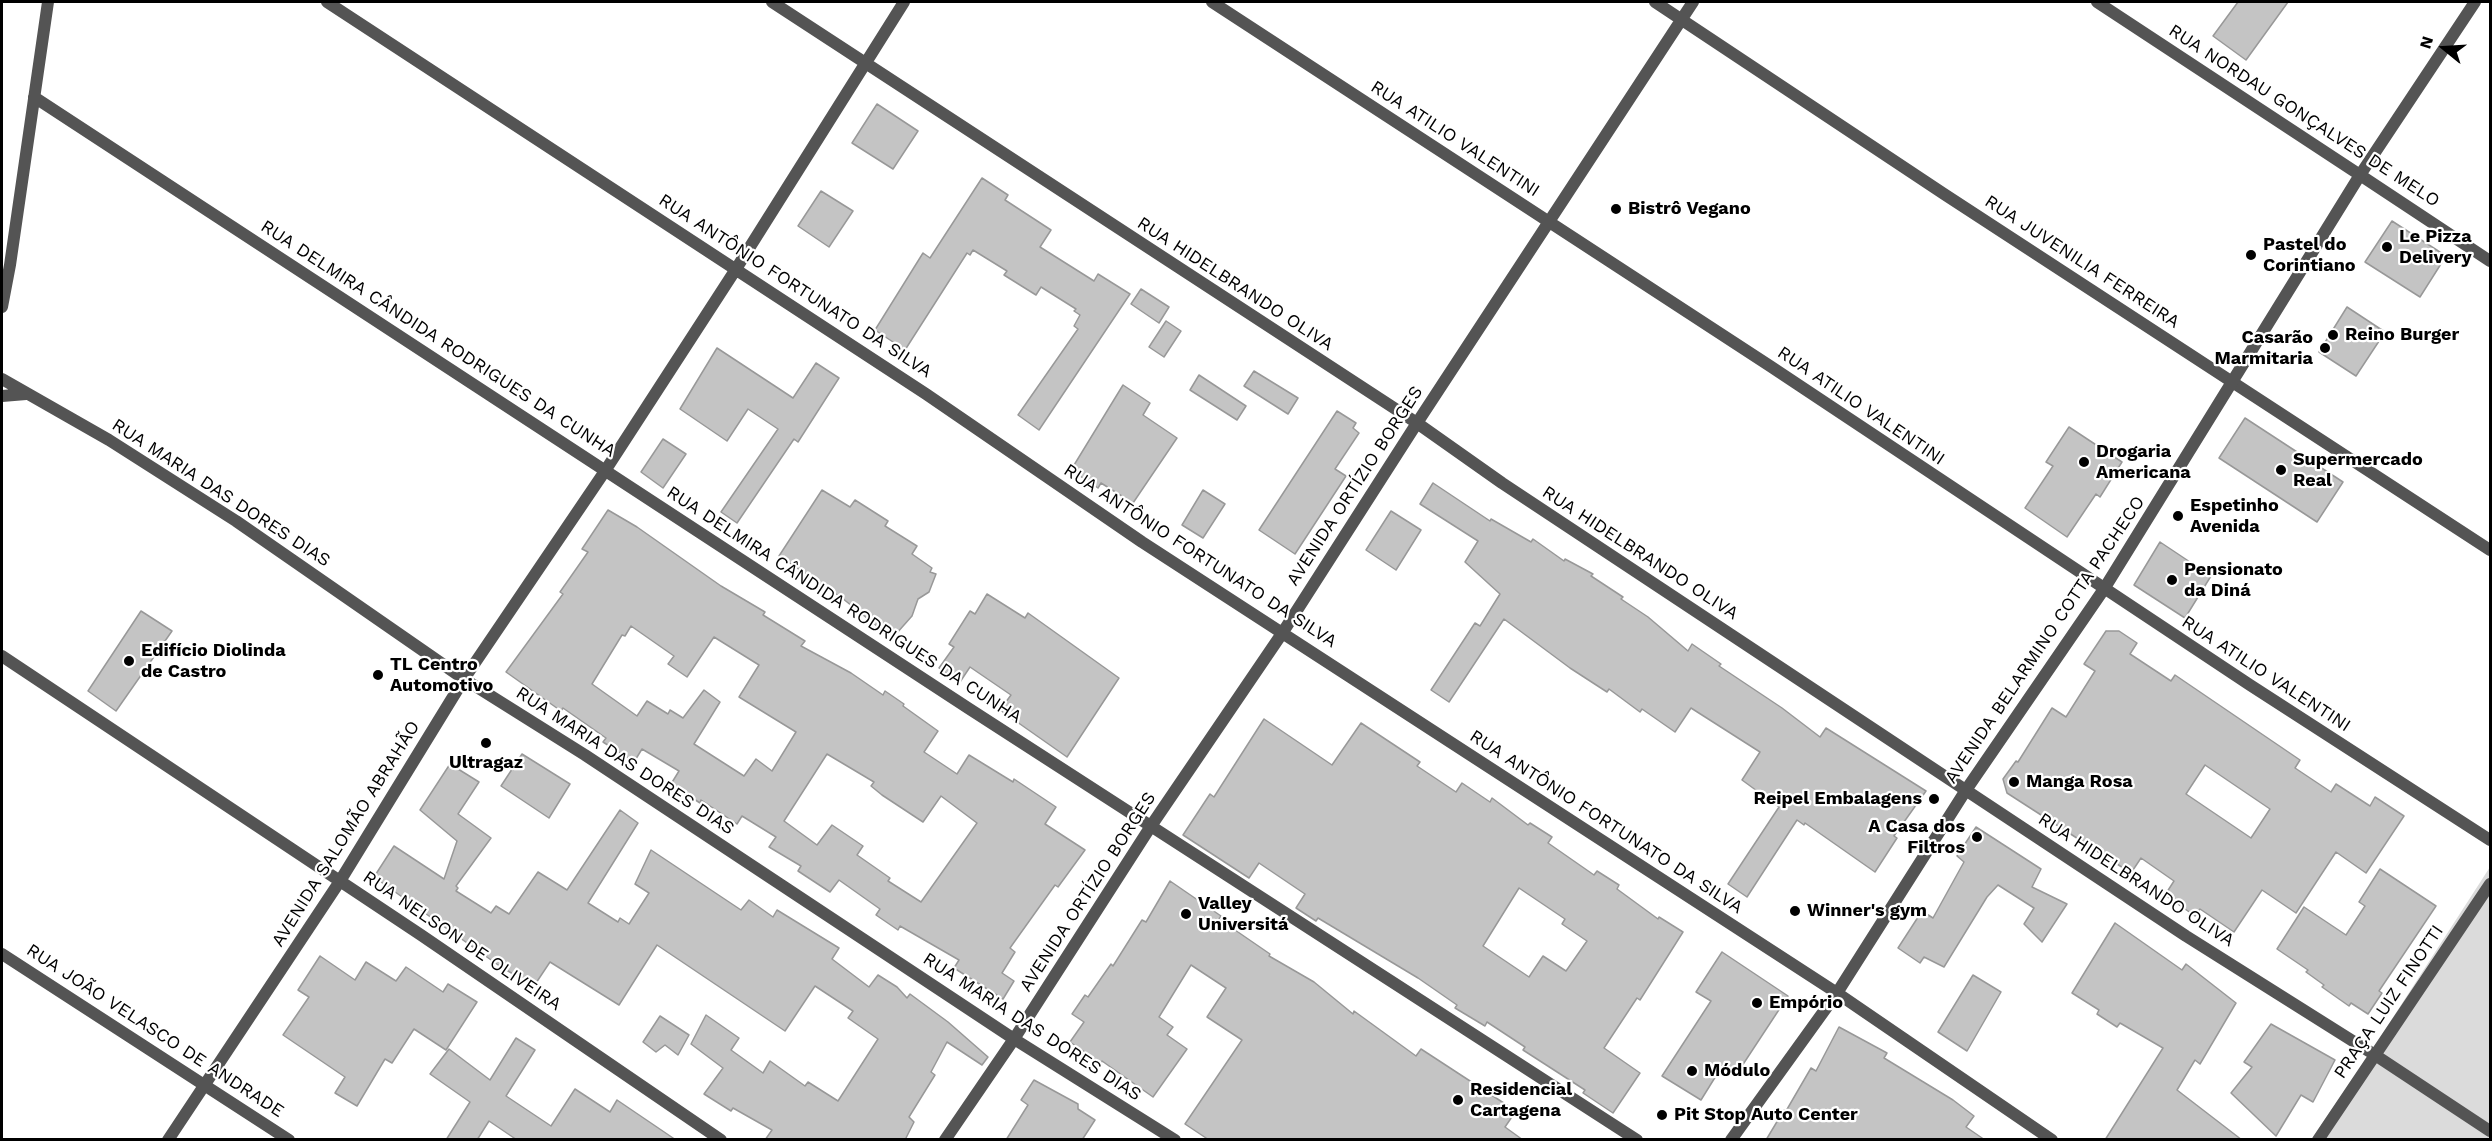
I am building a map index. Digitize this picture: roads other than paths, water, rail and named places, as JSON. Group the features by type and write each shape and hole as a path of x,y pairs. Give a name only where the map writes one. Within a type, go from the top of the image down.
{"street":[{"path":"2,307 48,2"},
{"name":"RUA ANTÔNIO FORTUNATO DA SILVA","path":"327,2 736,268 926,394 1142,542 1837,993 2052,1140"},
{"name":"RUA HIDELBRANDO OLIVA","path":"772,2 1417,423 1502,483 2186,936 2375,1055 2490,1131"},
{"name":"AVENIDA SALOMÃO ABRAHÃO","path":"168,1140 340,881 464,679 605,471 904,2"},
{"name":"RUA ATILIO VALENTINI","path":"1212,2 2490,840"},
{"name":"RUA JUVENILIA FERREIRA","path":"1655,2 2490,550"},
{"name":"AVENIDA ORTÍZIO BORGES","path":"945,1140 1014,1039 1151,826 1283,632 1693,2"},
{"name":"RUA NORDAU GONÇALVES DE MELO","path":"2097,2 2490,261"},
{"name":"AVENIDA BELARMINO COTTA PACHECO","path":"1731,1140 1837,993 1966,790 2104,589 2360,175 2475,2"},
{"name":"RUA DELMIRA CÂNDIDA RODRIGUES DA CUNHA","path":"34,97 605,471 1637,1140"},
{"name":"RUA MARIA DAS DORES DIAS","path":"2,379 109,440 236,521 464,679 615,774 1014,1039 1175,1140"},
{"path":"2,396 26,394"},
{"name":"RUA NELSON DE OLIVEIRA","path":"2,656 340,881 722,1140"},
{"name":"PRAÇA LUIZ FINOTTI","path":"2318,1140 2490,884"},
{"name":"RUA JOÃO VELASCO DE ANDRADE","path":"2,954 289,1140"}],"place":[{"name":"Bistrô Vegano","path":"1616,209"},
{"name":"Le Pizza Delivery","path":"2387,247"},
{"name":"Pastel do Corintiano","path":"2251,255"},
{"name":"Reino Burger","path":"2333,335"},
{"name":"Casarão Marmitaria","path":"2325,348"},
{"name":"Drogaria Americana","path":"2084,462"},
{"name":"Supermercado Real","path":"2281,470"},
{"name":"Espetinho Avenida","path":"2178,516"},
{"name":"Pensionato da Diná","path":"2172,580"},
{"name":"Edifício Diolinda de Castro","path":"129,661"},
{"name":"TL Centro Automotivo","path":"378,675"},
{"name":"Ultragaz","path":"486,743"},
{"name":"Manga Rosa","path":"2014,782"},
{"name":"Reipel Embalagens","path":"1934,799"},
{"name":"A Casa dos Filtros","path":"1977,837"},
{"name":"Winner's gym","path":"1795,911"},
{"name":"Valley Universitá","path":"1186,914"},
{"name":"Empório","path":"1757,1003"},
{"name":"Módulo","path":"1692,1071"},
{"name":"Residencial Cartagena","path":"1458,1100"},
{"name":"Pit Stop Auto Center","path":"1662,1115"}]}
